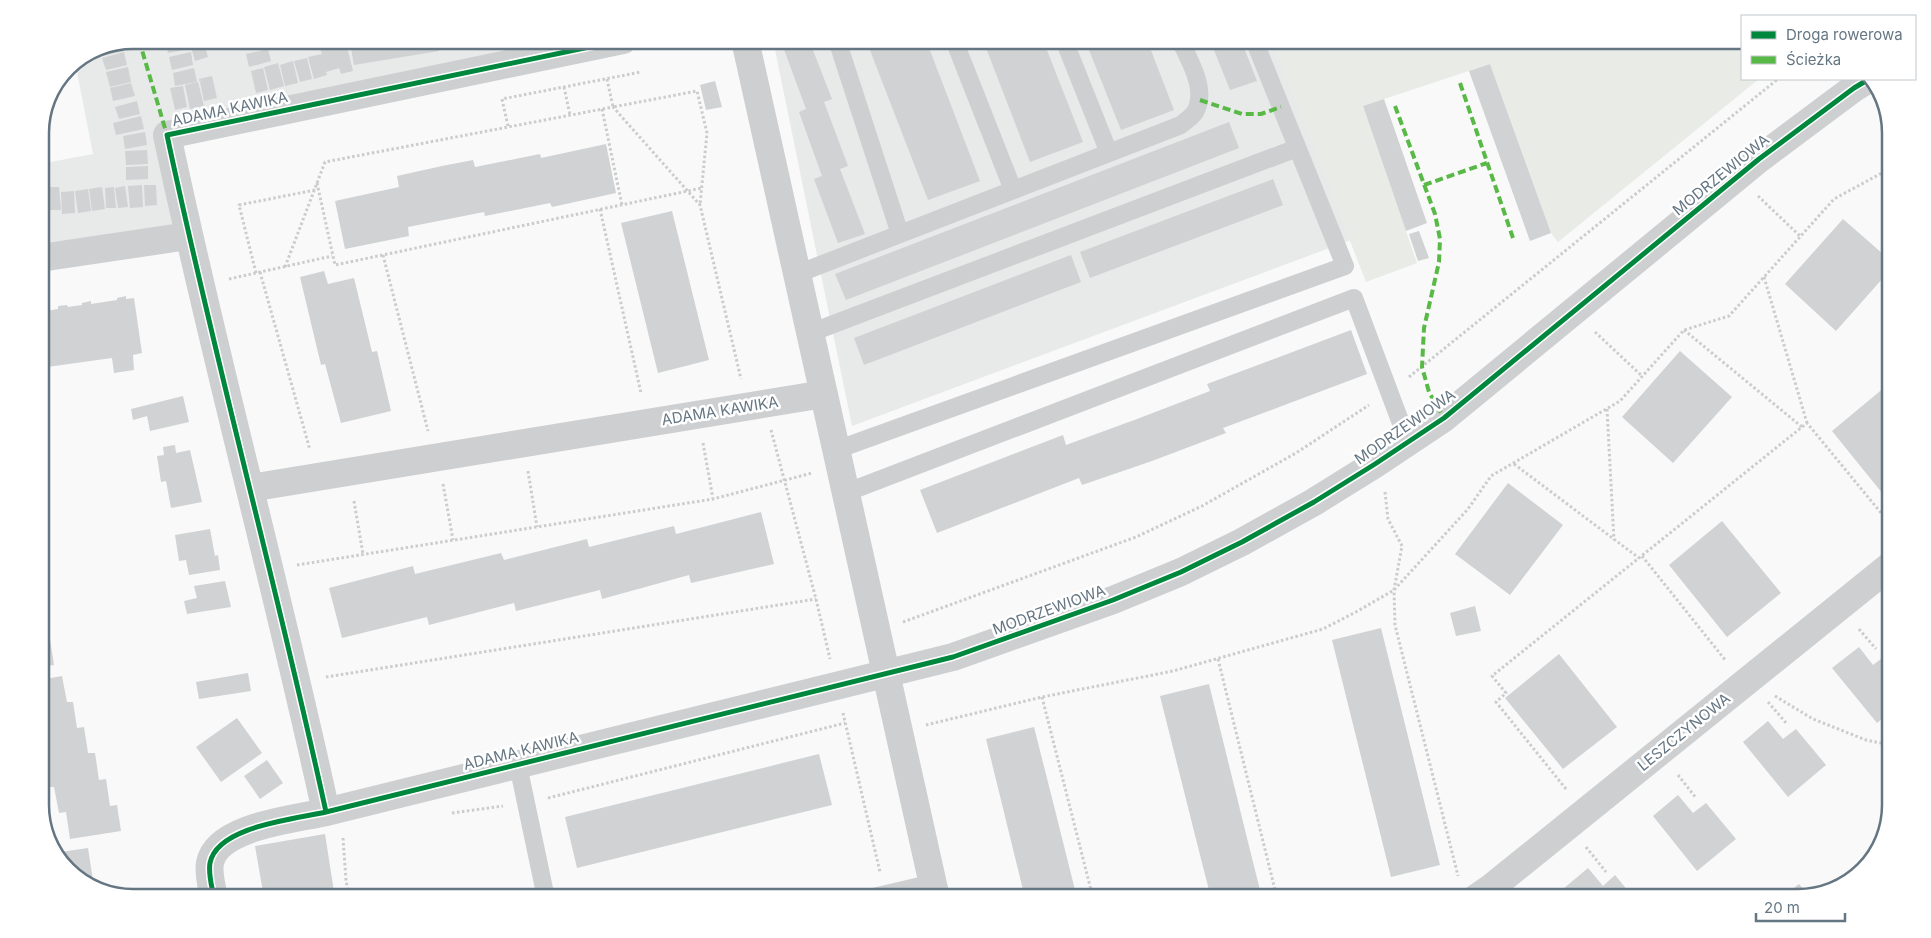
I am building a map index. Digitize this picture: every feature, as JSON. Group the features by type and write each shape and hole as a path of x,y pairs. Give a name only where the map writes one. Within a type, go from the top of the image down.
{"street":[{"name":"ADAMA KAWIKA","path":"580,49 167,135 188,236 250,488 824,394"},
{"path":"747,49 934,889"},
{"name":"MODRZEWIOWA","path":"886,674 953,657 1113,600 1181,572 1242,542 1314,502 1444,418 1759,159 1865,82"},
{"path":"49,257 188,236"},
{"path":"250,488 298,682 326,812"},
{"name":"LESZCZYNOWA","path":"1487,889 1882,572"},
{"name":"ADAMA KAWIKA","path":"212,889 210,862 217,848 231,837 253,828 326,812 886,674"}],"lane":[{"path":"840,49 900,234"},
{"path":"958,49 1013,190"},
{"path":"1068,49 1109,153"},
{"path":"797,274 1181,125 1195,113 1200,100 1199,85 1184,49"},
{"path":"836,450 1345,266 1258,49"},
{"path":"810,334 1297,148"},
{"path":"845,493 1354,298 1408,442"},
{"path":"518,764 544,889"}],"path":[{"path":"508,127 502,99 641,72"},
{"path":"607,79 613,107 700,205"},
{"path":"876,631 1136,537 1202,506 1296,453 1389,392 1777,80"},
{"path":"564,87 570,115"},
{"path":"285,267 325,162 697,91 707,133 700,205 740,376"},
{"path":"602,109 622,205"},
{"path":"924,725 1042,697 1173,671 1324,628 1356,612 1394,590 1468,509 1491,476 1620,401 1684,330 1729,316 1834,199 1882,173"},
{"path":"317,182 335,265 702,188"},
{"path":"309,447 239,206 315,190"},
{"path":"600,209 641,392"},
{"path":"1775,212 1801,237"},
{"path":"383,255 427,427"},
{"path":"200,286 333,256"},
{"path":"1764,277 1807,423 1882,514"},
{"path":"1684,330 1802,427"},
{"path":"1609,347 1642,376"},
{"path":"1607,409 1614,540"},
{"path":"698,415 713,499"},
{"path":"1570,794 1496,702 1506,693 1492,676 1807,423"},
{"path":"769,425 816,599 832,667"},
{"path":"523,444 537,527"},
{"path":"1514,464 1639,558"},
{"path":"270,569 713,499 818,471"},
{"path":"349,472 363,554"},
{"path":"445,494 453,540"},
{"path":"1388,518 1402,546 1394,590 1396,625 1459,876"},
{"path":"298,682 816,599"},
{"path":"1858,628 1876,649"},
{"path":"1218,659 1275,889"},
{"path":"1762,695 1787,724"},
{"path":"1042,697 1091,889"},
{"path":"842,706 880,873"},
{"path":"449,813 526,803 846,723"},
{"path":"1674,768 1696,798"},
{"path":"343,836 348,889"},
{"path":"1582,842 1606,872"}],"shaded area":[{"path":"122,49 513,49 158,133 176,229 49,244 49,162 93,154 77,70 91,60 106,53"},
{"path":"775,49 1276,49 1351,240 852,426"},
{"path":"1275,49 1741,49 1741,80 1758,80 1558,242 1551,233 1490,64 1363,106 1417,263 1366,282"}],"building":[{"path":"124,49 124,51 102,56 106,53"},
{"path":"167,49 190,49 168,53"},
{"path":"192,49 206,49 208,57 195,61"},
{"path":"268,49 271,61 249,67 246,54"},
{"path":"320,49 348,49 353,71 341,74 339,68 326,72 327,75 314,79 308,57 322,54"},
{"path":"351,49 439,49 439,51 354,65"},
{"path":"784,49 813,49 832,99 824,102 848,166 840,169 865,234 838,243 814,179 822,176 799,112 806,109"},
{"path":"869,49 929,49 980,181 928,200"},
{"path":"986,49 1047,49 1083,142 1030,162"},
{"path":"1089,49 1150,49 1174,110 1121,130"},
{"path":"1214,49 1245,49 1257,81 1230,90"},
{"path":"124,52 127,65 106,70 102,58"},
{"path":"191,52 193,65 172,70 169,57"},
{"path":"307,58 312,79 300,82 294,61"},
{"path":"293,61 298,83 285,86 280,65"},
{"path":"278,63 284,86 270,90 264,67"},
{"path":"1490,64 1551,233 1530,241 1469,71"},
{"path":"128,67 131,82 110,87 106,72"},
{"path":"194,68 197,82 175,86 173,73"},
{"path":"263,68 268,90 256,93 251,71"},
{"path":"212,76 217,98 204,101 200,82 202,81 199,81 199,79"},
{"path":"715,81 722,107 706,110 700,85"},
{"path":"198,82 204,106 190,109 185,85"},
{"path":"131,83 135,96 113,101 110,88"},
{"path":"183,86 187,107 175,110 170,88"},
{"path":"1384,99 1427,223 1406,231 1363,106"},
{"path":"137,101 140,114 119,119 115,107"},
{"path":"141,116 144,129 116,135 113,123"},
{"path":"1229,122 1239,148 846,300 835,274"},
{"path":"145,132 147,145 125,149 123,136"},
{"path":"606,144 616,193 552,207 550,203 485,216 484,212 408,227 409,236 345,249 335,201 399,187 397,176 473,160 475,167 540,154 541,158"},
{"path":"147,150 148,164 126,165 125,151"},
{"path":"148,166 148,179 126,180 126,167"},
{"path":"1273,179 1283,205 1090,278 1080,252"},
{"path":"142,185 143,207 130,208 128,186"},
{"path":"144,185 156,185 157,205 145,206"},
{"path":"125,186 128,207 118,208 115,188"},
{"path":"49,187 59,187 61,210 49,210"},
{"path":"102,187 105,209 92,211 89,189"},
{"path":"114,187 116,208 106,208 105,188"},
{"path":"88,189 91,211 78,213 75,191"},
{"path":"74,191 75,213 62,214 61,192"},
{"path":"672,211 709,360 658,373 621,223"},
{"path":"1843,219 1882,253 1882,279 1836,331 1785,284"},
{"path":"1419,231 1429,258 1418,261 1409,234"},
{"path":"1071,255 1081,282 864,365 854,338"},
{"path":"324,271 328,284 354,278 372,352 377,351 391,411 341,423 325,364 321,365 300,277"},
{"path":"126,296 126,299 134,298 142,353 133,355 134,370 114,373 112,358 49,367 49,310 58,309 58,306 82,305 82,303 91,301 91,304 117,300 117,298"},
{"path":"1351,330 1367,374 1223,428 1226,433 1152,461 1082,485 1079,478 937,533 920,490 1063,435 1066,445 1137,419 1210,391 1207,384"},
{"path":"1680,351 1732,397 1673,463 1622,417"},
{"path":"1882,389 1882,493 1832,431"},
{"path":"183,396 189,422 150,431 147,416 133,420 131,409"},
{"path":"175,445 176,453 190,450 202,502 171,508 166,481 161,482 157,456 164,455 163,447"},
{"path":"1508,483 1563,525 1510,595 1455,554"},
{"path":"761,512 774,564 691,583 689,575 602,599 600,590 516,611 514,603 429,625 427,617 342,638 329,588 413,566 415,574 501,553 504,560 587,539 589,547 674,526 676,534"},
{"path":"1722,521 1781,593 1727,637 1669,565"},
{"path":"210,529 215,556 218,555 220,570 189,575 186,560 179,561 175,535"},
{"path":"225,581 231,607 187,614 184,601 197,598 194,586"},
{"path":"1475,606 1481,631 1456,636 1450,613"},
{"path":"1381,628 1440,865 1391,877 1332,640"},
{"path":"49,639 50,639 54,665 49,666"},
{"path":"1859,647 1873,665 1882,658 1882,719 1877,723 1832,668"},
{"path":"1559,654 1617,727 1563,769 1505,698"},
{"path":"248,673 251,691 199,699 196,682"},
{"path":"62,676 67,702 73,702 77,728 84,727 88,753 95,753 99,780 106,779 110,806 117,805 121,831 70,839 66,812 59,813 54,787 49,787 49,678"},
{"path":"1209,684 1260,889 1209,889 1160,696"},
{"path":"237,718 262,753 221,782 196,747"},
{"path":"1768,721 1783,739 1796,729 1826,765 1788,797 1743,742"},
{"path":"1034,727 1075,889 1023,889 986,739"},
{"path":"819,754 832,805 577,868 565,817"},
{"path":"267,760 283,783 260,799 244,776"},
{"path":"1678,795 1693,813 1706,803 1736,839 1697,871 1653,816"},
{"path":"325,834 334,889 262,889 255,846"},
{"path":"88,848 93,879 77,868 63,852"},
{"path":"1588,868 1603,886 1615,875 1627,889 1563,889"},
{"path":"1799,884 1803,889 1798,889 1793,889"}],"marked path":[{"path":"142,49 167,135"},
{"path":"1460,83 1513,238"},
{"path":"1200,100 1242,114 1261,114 1281,107"},
{"path":"1395,106 1435,214 1440,239 1439,262 1424,328 1422,367 1429,392 1444,418"},
{"path":"1424,185 1487,163"}],"cycle path":[{"path":"326,812 205,305 167,135 580,49"},
{"path":"212,889 210,863 216,850 227,840 259,826 326,812 953,657 1113,600 1181,572 1242,542 1314,502 1444,418 1759,159 1865,82"}]}
